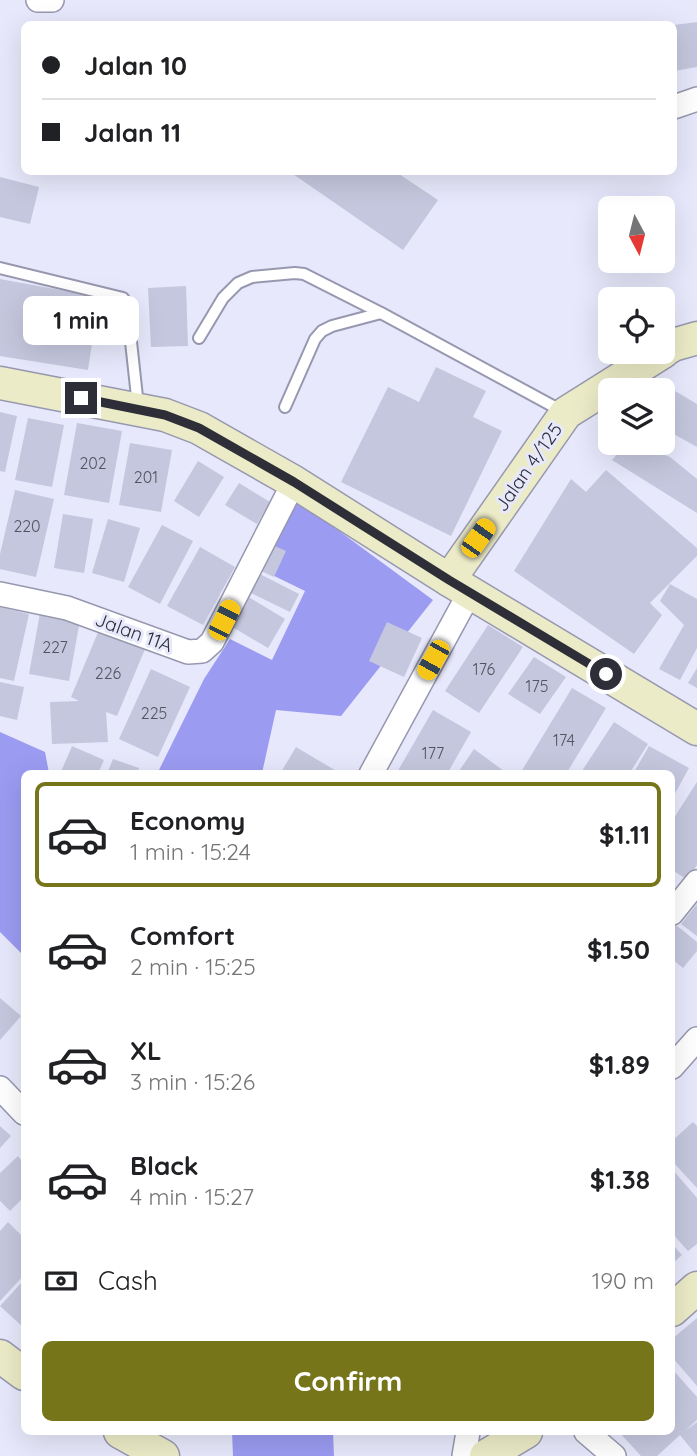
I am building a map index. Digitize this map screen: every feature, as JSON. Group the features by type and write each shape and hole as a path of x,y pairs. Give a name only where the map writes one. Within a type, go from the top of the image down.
{"street":[{"path":"38,0 52,0"},
{"path":"677,106 697,99"},
{"name":"Jalan 4/125","path":"675,344 697,338"},
{"name":"Jalan 4/125","path":"459,586 566,413 644,364"},
{"path":"0,383 139,409 165,415 199,428 294,482 459,586 697,729"},
{"name":"Jalan 11A","path":"0,594 67,608 188,652 202,652 212,642 294,482"},
{"path":"373,770 459,586"},
{"path":"675,909 697,882"},
{"path":"675,1064 697,1039"},
{"path":"0,1087 21,1109"},
{"path":"675,1307 697,1288"},
{"path":"0,1356 21,1372"},
{"path":"125,1435 163,1456"},
{"path":"464,1456 468,1435"},
{"path":"486,1456 521,1435"},
{"path":"590,1435 614,1456"}],"lane":[{"path":"0,268 120,296 126,301 139,409"},
{"path":"199,338 223,298 238,283 252,277 304,274 382,313 566,413"},
{"path":"285,407 315,339 322,331 382,313"}],"shaded area":[{"path":"297,500 433,600 341,716 276,710 263,770 159,770 204,679 230,639 272,660 305,591 262,570"},
{"path":"0,732 45,752 48,770 21,770 21,953 0,932"},
{"path":"232,1435 333,1435 334,1456 233,1456"}],"building":[{"path":"697,22 697,67 677,70 677,25"},
{"path":"294,175 400,175 438,200 403,250"},
{"path":"0,177 39,187 30,224 0,217"},
{"path":"0,279 99,297 88,370 0,356"},
{"path":"186,286 188,346 151,347 148,288"},
{"path":"436,367 486,391 473,417 502,431 451,536 341,482 388,387 419,402"},
{"path":"675,391 697,404 697,447 675,435"},
{"path":"0,412 17,416 5,472 0,471"},
{"path":"28,418 64,425 52,487 15,480"},
{"path":"77,423 122,431 109,503 64,495"},
{"path":"130,443 172,450 161,512 119,505"},
{"path":"616,455 670,457 697,479 697,513 612,460"},
{"path":"198,461 224,477 199,517 174,501"},
{"path":"606,470 697,548 697,556 650,603 662,615 634,654 514,571 571,479 586,492"},
{"path":"239,483 270,502 257,524 225,505"},
{"path":"15,490 54,499 36,577 0,569 0,554"},
{"path":"63,514 93,519 84,573 54,568"},
{"path":"108,519 140,528 124,582 92,573"},
{"path":"162,525 193,541 160,604 128,587"},
{"path":"270,544 286,551 274,577 259,570"},
{"path":"200,547 235,567 203,625 167,606"},
{"path":"254,571 299,594 290,612 245,590"},
{"path":"670,584 697,599 697,648 680,680 659,669 684,625 660,601"},
{"path":"247,596 285,619 268,648 229,625"},
{"path":"0,607 29,614 14,681 0,678"},
{"path":"40,613 80,620 69,681 29,674"},
{"path":"387,622 422,638 404,677 369,661"},
{"path":"488,625 523,647 479,713 445,691"},
{"path":"99,630 145,649 117,716 106,712 108,742 52,744 50,702 79,701 71,697"},
{"path":"534,657 566,677 540,714 508,694"},
{"path":"697,668 697,688 688,683"},
{"path":"151,669 190,687 158,757 119,739"},
{"path":"0,682 24,687 17,720 0,716"},
{"path":"572,688 606,708 568,770 522,770"},
{"path":"433,710 471,732 449,770 398,770"},
{"path":"614,722 648,744 632,770 583,770"},
{"path":"72,746 104,760 100,770 62,770"},
{"path":"649,746 689,768 675,794 675,770 635,770"},
{"path":"296,747 335,770 282,770"},
{"path":"474,749 503,770 460,770"},
{"path":"113,759 139,768 138,770 109,770"},
{"path":"697,782 697,865 688,880 675,872 675,816"},
{"path":"697,904 697,936 681,924"},
{"path":"675,926 697,942 697,951 683,968 675,961"},
{"path":"0,998 21,1016 0,1040"},
{"path":"693,1122 697,1126 697,1188 675,1164 675,1138"},
{"path":"0,1126 11,1136 0,1148"},
{"path":"18,1156 21,1160 21,1200 10,1211 0,1201 0,1173"},
{"path":"675,1172 697,1198 697,1244 688,1251 675,1236"},
{"path":"8,1222 21,1235 21,1278 0,1301 0,1231"},
{"path":"675,1247 682,1255 675,1261"},
{"path":"21,1283 21,1325 0,1306"},
{"path":"697,1318 697,1386 675,1360 675,1336"},
{"path":"675,1372 697,1397 697,1420 685,1431 697,1422 697,1456 680,1435 657,1456 641,1456 622,1435 675,1435"}],"route":[{"path":"81,398 165,415 199,428 294,482 449,580 606,674"}]}
